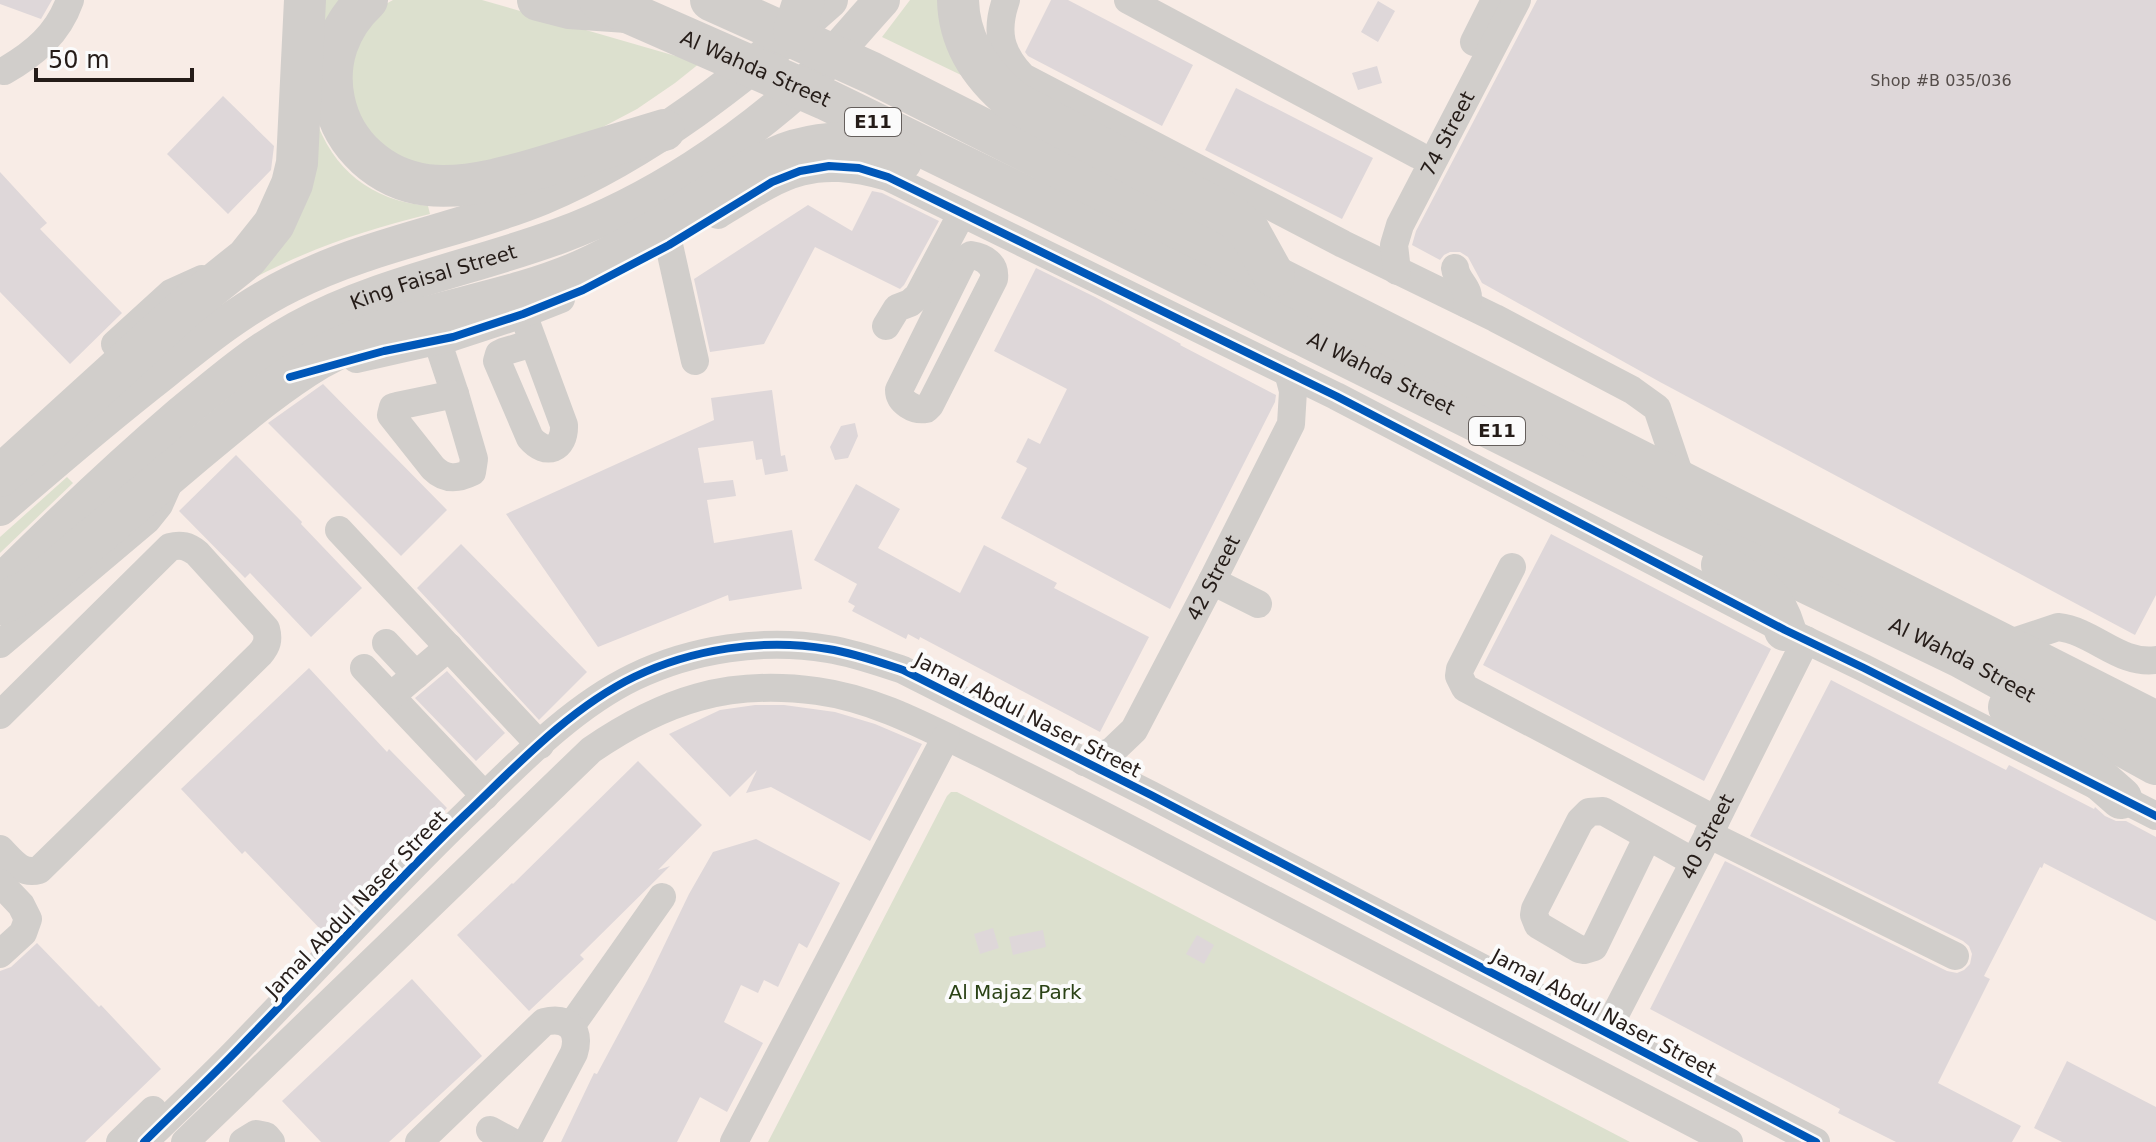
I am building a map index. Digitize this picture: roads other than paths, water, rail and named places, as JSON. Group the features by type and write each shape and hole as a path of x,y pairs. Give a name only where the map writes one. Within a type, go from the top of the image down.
{"highway":[{"path":"0,476 167,323 247,258 274,224 292,184 297,163 305,0"},
{"path":"367,0 339,39 331,73 332,90 341,124 350,139 361,152 391,174 426,185 463,184 537,168 664,130"},
{"name":"Al Wahda Street","path":"538,0 569,8 614,6 825,99 1034,201 1675,499 2004,645 2156,722"},
{"name":"Al Wahda Street","path":"711,0 779,14 872,73 1274,276 2156,764"},
{"path":"958,0 962,29 970,51 996,87 1014,102 1233,217 1249,231 1274,276"},
{"path":"0,604 45,579 247,408 327,355 376,332 518,293 579,272 637,243 762,163 792,151 835,143 854,143 995,200 1020,204 1034,201"},
{"path":"1675,499 1717,562 1761,589 1795,635"},
{"path":"1961,657 2010,707 2138,807"}],"main road":[{"path":"0,508 208,336 261,301 346,259 496,213 584,178 664,130 719,91 779,14 830,0"},
{"name":"King Faisal Street","path":"0,583 86,497 244,361 319,318 359,300 563,235 652,192 694,167 765,116 814,74 882,0"}],"street":[{"path":"1,75 47,40 70,0"},
{"path":"1006,0 1000,34 1012,65 1023,77 1343,244 1467,304 1650,402 1657,408 1675,499"},
{"path":"1128,0 1418,155"},
{"name":"74 Street","path":"1343,244 1365,239 1380,227 1495,0"},
{"name":"74 Street","path":"1397,271 1394,255 1396,236 1424,196 1517,0"},
{"path":"290,377 437,340 523,314 583,290 669,245 772,182 800,171 829,166 859,168 888,177 1288,372 1795,635 2138,807"},
{"path":"886,326 897,308 918,296 962,213"},
{"path":"983,258 996,230"},
{"path":"669,245 695,361"},
{"path":"971,255 983,258 992,265 994,279 930,405 926,409 916,409 902,400 900,386 963,261 971,255"},
{"path":"1455,268 1469,297 1467,304"},
{"path":"0,453 163,299 188,284 230,272"},
{"path":"523,314 533,343"},
{"path":"437,340 455,394"},
{"name":"42 Street","path":"1084,762 1112,751 1134,730 1212,581 1291,424 1293,391 1288,372"},
{"name":"42 Street","path":"1291,424 1316,404 1336,396"},
{"path":"0,644 147,520 159,505 174,470"},
{"path":"339,530 540,745"},
{"path":"0,849 20,869 30,872 39,870 260,654 266,647 266,629 197,553 189,547 170,547 6,697"},
{"path":"1512,567 1460,669 1459,676 1465,688 1712,827 1955,956"},
{"path":"1212,581 1258,604"},
{"path":"2004,645 2058,627 2075,631 2129,658 2156,660"},
{"name":"40 Street","path":"1606,1032 1712,827 1795,635"},
{"path":"386,643 416,675"},
{"name":"Jamal Abdul Naser Street","path":"144,1142 246,1042 388,891 567,720 634,677 671,662 748,646 788,645 853,654 903,670 1151,795 1816,1142"},
{"path":"391,696 449,647"},
{"path":"364,668 485,796"},
{"path":"202,1137 591,750 624,727 660,709 698,696 738,689 778,687 855,698 946,737 1088,807 1729,1142"},
{"path":"1134,730 1135,764 1151,795"},
{"path":"734,1142 946,737"},
{"path":"1088,807 1097,802 1106,802 1178,834 1185,829 1188,821 1185,813"},
{"path":"1648,836 1594,947 1579,949 1538,925 1535,909 1584,816 1596,810 1603,811 1648,836 1694,862"},
{"path":"412,925 406,926 396,920 396,908 448,855 455,840 456,824"},
{"path":"0,883 21,905 28,919 23,933 0,954"},
{"path":"1278,907 1280,894 1291,889 1373,926 1385,927 1397,923"},
{"path":"571,1026 662,897"},
{"path":"419,1142 544,1022 554,1019 563,1021 576,1034 577,1044 527,1142"},
{"path":"120,1142 202,1063 246,1042"},
{"path":"243,1142 256,1134 266,1136 271,1142"}],"park label":[{"name":"Al Majaz Park","path":"1015,992"}]}
